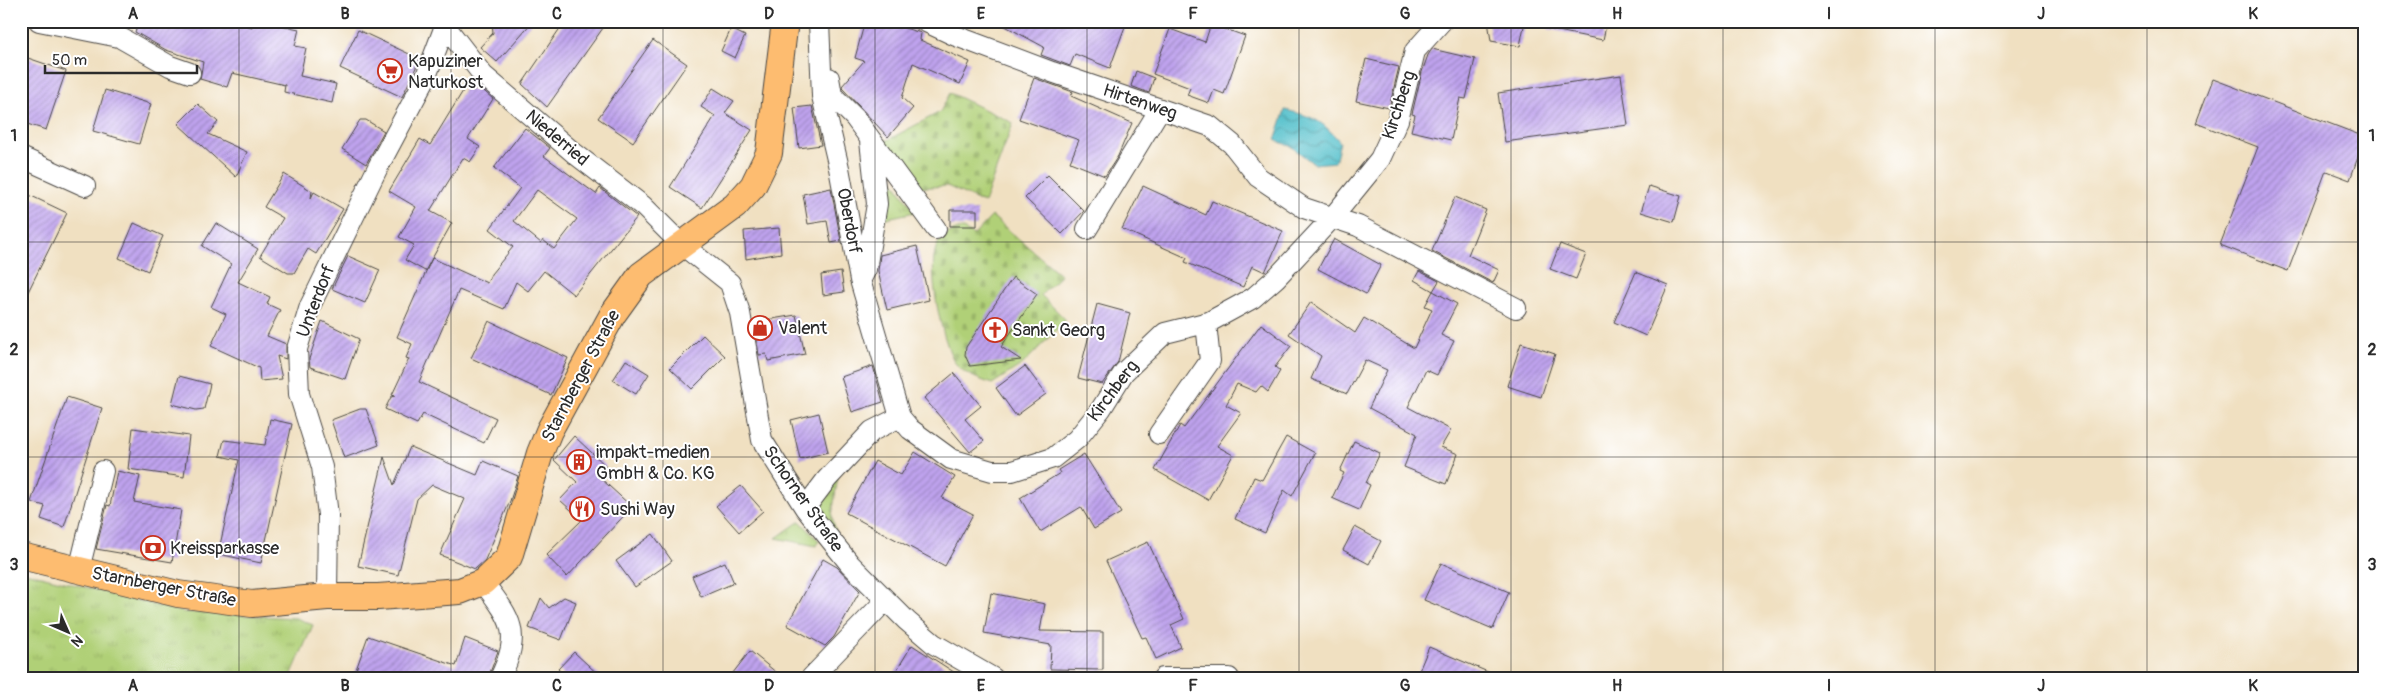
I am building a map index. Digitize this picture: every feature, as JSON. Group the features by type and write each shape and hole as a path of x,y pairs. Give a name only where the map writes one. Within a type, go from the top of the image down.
{"main road":[{"name":"Starnberger Straße","path":"21,556 178,594 252,604 327,597 378,597 460,591 483,582 509,558 540,453 549,431 613,314 641,275 735,206 753,186 765,164 769,152 785,21"}],"street":[{"path":"39,21 120,37 170,66 190,73"},
{"name":"Oberdorf","path":"819,21 822,96 839,168 860,280 900,417"},
{"name":"Hirtenweg","path":"924,21 956,36 1052,72 1210,126 1232,144 1258,177 1304,208 1358,226 1516,308"},
{"name":"Kirchberg","path":"900,417 910,430 951,459 992,471 1012,472 1053,458 1076,439 1100,409 1124,372 1165,333 1206,323 1253,298 1276,278 1332,218 1380,159 1398,120 1415,51 1442,21"},
{"name":"Niederried","path":"439,23 483,75 574,153 643,206 681,244"},
{"name":"Unterdorf","path":"327,597 327,506 322,466 299,394 298,349 310,306 374,175 425,80 439,23"},
{"path":"819,50 827,64 832,95 855,118 870,141 895,170 936,229"},
{"path":"1087,229 1160,109"},
{"path":"860,280 866,269 877,204 870,141"},
{"path":"21,157 85,186"},
{"name":"Schorner Straße","path":"681,244 730,283 740,312 762,440 805,508 850,564 886,601 934,644 993,678"},
{"path":"1159,434 1210,361 1206,323"},
{"path":"805,508 827,479 872,431 900,417"},
{"path":"79,570 102,471"},
{"path":"483,582 504,610 512,628 511,655 500,678"},
{"path":"811,678 886,601"},
{"path":"1163,678 1229,678"}],"green space":[{"path":"950,93 1013,123 984,203 947,186 915,188 884,142 940,112"},
{"path":"877,158 915,212 878,220"},
{"path":"992,216 1061,275 1041,295 1066,320 1023,364 992,384 964,371 956,364 945,339 937,303 933,267 935,252 943,237 961,228 974,235"},
{"path":"838,476 832,516 837,537 821,515 823,496"},
{"path":"800,521 819,541 816,546 776,538"},
{"path":"21,571 183,612 296,618 313,625 290,678 21,678"}],"water":[{"path":"1285,110 1316,120 1334,135 1340,142 1335,162 1314,164 1292,147 1275,140"}],"building":[{"path":"139,21 233,21 252,27 253,21 262,21 299,29 295,46 306,48 300,76 336,84 332,103 284,92 285,85 232,73 227,87 200,79 203,62 166,50 135,32"},
{"path":"492,21 533,21 497,62 480,47 493,33"},
{"path":"565,21 608,21 547,107 522,84"},
{"path":"865,21 882,21 921,33 920,40 970,62 960,84 913,63 902,98 913,108 888,137 842,86 864,61 855,58"},
{"path":"996,21 1127,21 1110,68 1075,54 1070,66 1041,55 1044,47"},
{"path":"1488,21 1525,21 1520,46 1491,41"},
{"path":"1549,21 1607,21 1603,40 1548,29"},
{"path":"1211,24 1245,36 1224,94 1214,90 1209,103 1187,95 1190,88 1153,74 1170,29 1205,42"},
{"path":"731,29 745,36 735,58 721,51"},
{"path":"358,30 420,59 402,97 340,68"},
{"path":"653,40 687,64 633,142 598,118"},
{"path":"1432,49 1475,59 1466,99 1460,98 1451,140 1411,131 1415,115 1412,114 1422,72"},
{"path":"25,57 66,71 46,130 21,122 21,68"},
{"path":"1366,59 1399,67 1389,108 1356,101"},
{"path":"1136,71 1154,78 1149,93 1131,86"},
{"path":"1621,75 1628,125 1505,142 1498,93"},
{"path":"1034,78 1073,92 1071,96 1132,123 1118,156 1105,176 1070,162 1079,140 1019,119"},
{"path":"2213,79 2365,137 2350,180 2326,171 2288,271 2220,245 2258,147 2196,123"},
{"path":"477,85 493,99 468,139 480,147 470,162 463,158 430,211 452,223 425,271 405,260 414,245 399,237 416,207 389,191 420,139 430,145 466,86 473,91"},
{"path":"713,88 734,101 725,113 752,130 702,208 670,187 715,116 701,107"},
{"path":"105,90 151,104 139,144 93,131"},
{"path":"198,104 218,122 208,134 247,152 236,177 178,124"},
{"path":"812,106 821,145 799,148 794,108"},
{"path":"360,120 366,120 384,131 366,164 342,149"},
{"path":"525,128 550,148 544,156 596,194 600,188 637,217 574,295 544,271 528,291 516,282 504,309 459,290 419,382 496,418 484,443 423,414 417,424 385,409 391,397 395,396 392,395 409,359 406,358 412,344 397,337 432,258 487,283 491,274 513,247 490,229 520,188 494,168","holes":["537,190 577,219 554,249 543,240 541,243 514,221"]},
{"path":"284,174 312,191 311,198 314,192 343,209 316,254 308,249 294,273 288,273 260,256 283,218 264,207"},
{"path":"1048,175 1084,211 1062,234 1025,198"},
{"path":"1143,186 1206,215 1212,201 1283,231 1265,272 1252,266 1243,287 1185,262 1187,258 1122,229"},
{"path":"1649,186 1681,196 1674,222 1641,212"},
{"path":"831,188 841,241 831,243 827,221 808,224 803,194"},
{"path":"21,191 67,213 21,306"},
{"path":"1455,197 1486,210 1468,255 1499,270 1493,283 1432,251"},
{"path":"950,210 977,210 977,226 950,226"},
{"path":"134,223 163,236 148,271 119,258"},
{"path":"216,223 258,249 238,282 270,297 267,304 280,310 267,336 286,344 286,359 277,356 282,379 260,381 259,368 211,346 226,314 211,307 231,264 202,246"},
{"path":"779,228 781,253 746,259 744,231"},
{"path":"1334,239 1381,265 1366,294 1318,269"},
{"path":"1560,244 1586,254 1576,279 1550,269"},
{"path":"917,246 929,300 887,310 878,271 880,255"},
{"path":"348,256 380,270 365,303 332,289"},
{"path":"1419,271 1439,281 1433,291 1414,280"},
{"path":"841,272 844,292 823,295 821,275"},
{"path":"1636,272 1668,285 1646,336 1614,322"},
{"name":"Sankt Georg","path":"1013,277 1037,294 1001,347 1021,360 970,366 965,355 966,347"},
{"path":"1433,291 1457,304 1441,335 1454,341 1437,375 1426,370 1408,407 1451,430 1441,447 1458,454 1446,484 1404,467 1417,434 1369,408 1387,370 1365,360 1347,394 1311,379 1321,356 1289,334 1311,302 1355,333 1364,318 1414,348 1432,309 1425,306"},
{"path":"1097,304 1130,313 1118,362 1102,384 1078,378"},
{"path":"796,315 805,354 768,361 766,354 759,355 754,322"},
{"path":"322,321 359,339 345,379 310,367 309,359"},
{"path":"489,321 568,358 551,395 471,358"},
{"path":"1261,324 1291,346 1275,367 1280,371 1268,392 1261,386 1256,392 1237,384 1226,405 1241,413 1217,446 1233,455 1208,500 1155,470 1180,425 1184,428"},
{"path":"703,335 725,356 692,389 670,368"},
{"path":"1521,343 1555,354 1541,397 1507,386"},
{"path":"626,360 649,374 636,394 613,380"},
{"path":"873,366 883,402 852,412 841,377"},
{"path":"1025,366 1046,394 1016,416 996,388"},
{"path":"954,373 981,406 965,419 984,441 970,452 924,398"},
{"path":"179,376 210,384 204,409 196,410 172,404"},
{"path":"67,397 102,408 64,527 41,519 45,506 31,502"},
{"path":"360,409 366,409 379,445 344,458 331,420"},
{"path":"819,413 828,452 800,459 791,420"},
{"path":"270,419 292,424 261,563 218,554 239,460 220,456 224,440 265,445"},
{"path":"133,428 189,436 184,477 128,469"},
{"path":"574,436 606,466 597,475 632,507 567,577 546,555 582,520 560,500 577,482 554,460"},
{"path":"1286,437 1315,453 1292,496 1284,490 1265,533 1235,519 1254,477 1262,480"},
{"path":"1354,441 1380,453 1366,483 1370,485 1359,510 1332,498 1344,473 1340,471"},
{"path":"410,447 477,475 483,461 518,476 510,501 485,560 475,569 440,555 465,499 432,485 417,499 398,575 358,566 384,457 394,485"},
{"path":"915,452 955,477 942,498 973,514 945,566 846,513 875,461 901,475"},
{"path":"1084,454 1121,513 1094,529 1081,507 1040,532 1020,498 1060,473 1058,470"},
{"path":"117,471 140,476 134,502 181,510 172,562 96,549 107,505 110,506"},
{"path":"741,486 763,511 739,532 716,506"},
{"path":"1355,527 1381,541 1369,564 1343,550"},
{"path":"653,534 672,561 635,587 616,561"},
{"path":"1148,542 1184,619 1171,625 1181,647 1156,659 1146,637 1142,638 1106,561"},
{"path":"823,559 837,567 860,591 834,637 825,646 787,625"},
{"path":"725,562 734,583 701,597 692,576"},
{"path":"1441,563 1509,592 1493,629 1424,600"},
{"path":"991,593 1045,604 1040,631 1103,632 1103,670 1050,669 1051,645 984,633"},
{"path":"564,597 576,602 561,640 529,628 541,598 549,608"},
{"path":"368,636 456,666 465,638 498,651 488,678 353,678"},
{"path":"912,645 963,678 892,678"},
{"path":"1429,647 1502,678 1416,678"},
{"path":"750,651 783,678 729,678"},
{"path":"574,652 602,678 567,678 558,669"}],"place":[{"name":"Kapuziner Naturkost","path":"390,71"},
{"name":"Valent","path":"760,328"},
{"name":"Sankt Georg","path":"995,330"},
{"name":"impakt-medien GmbH & Co. KG","path":"579,462"},
{"name":"Sushi Way","path":"582,509"},
{"name":"Kreissparkasse","path":"153,548"}]}
